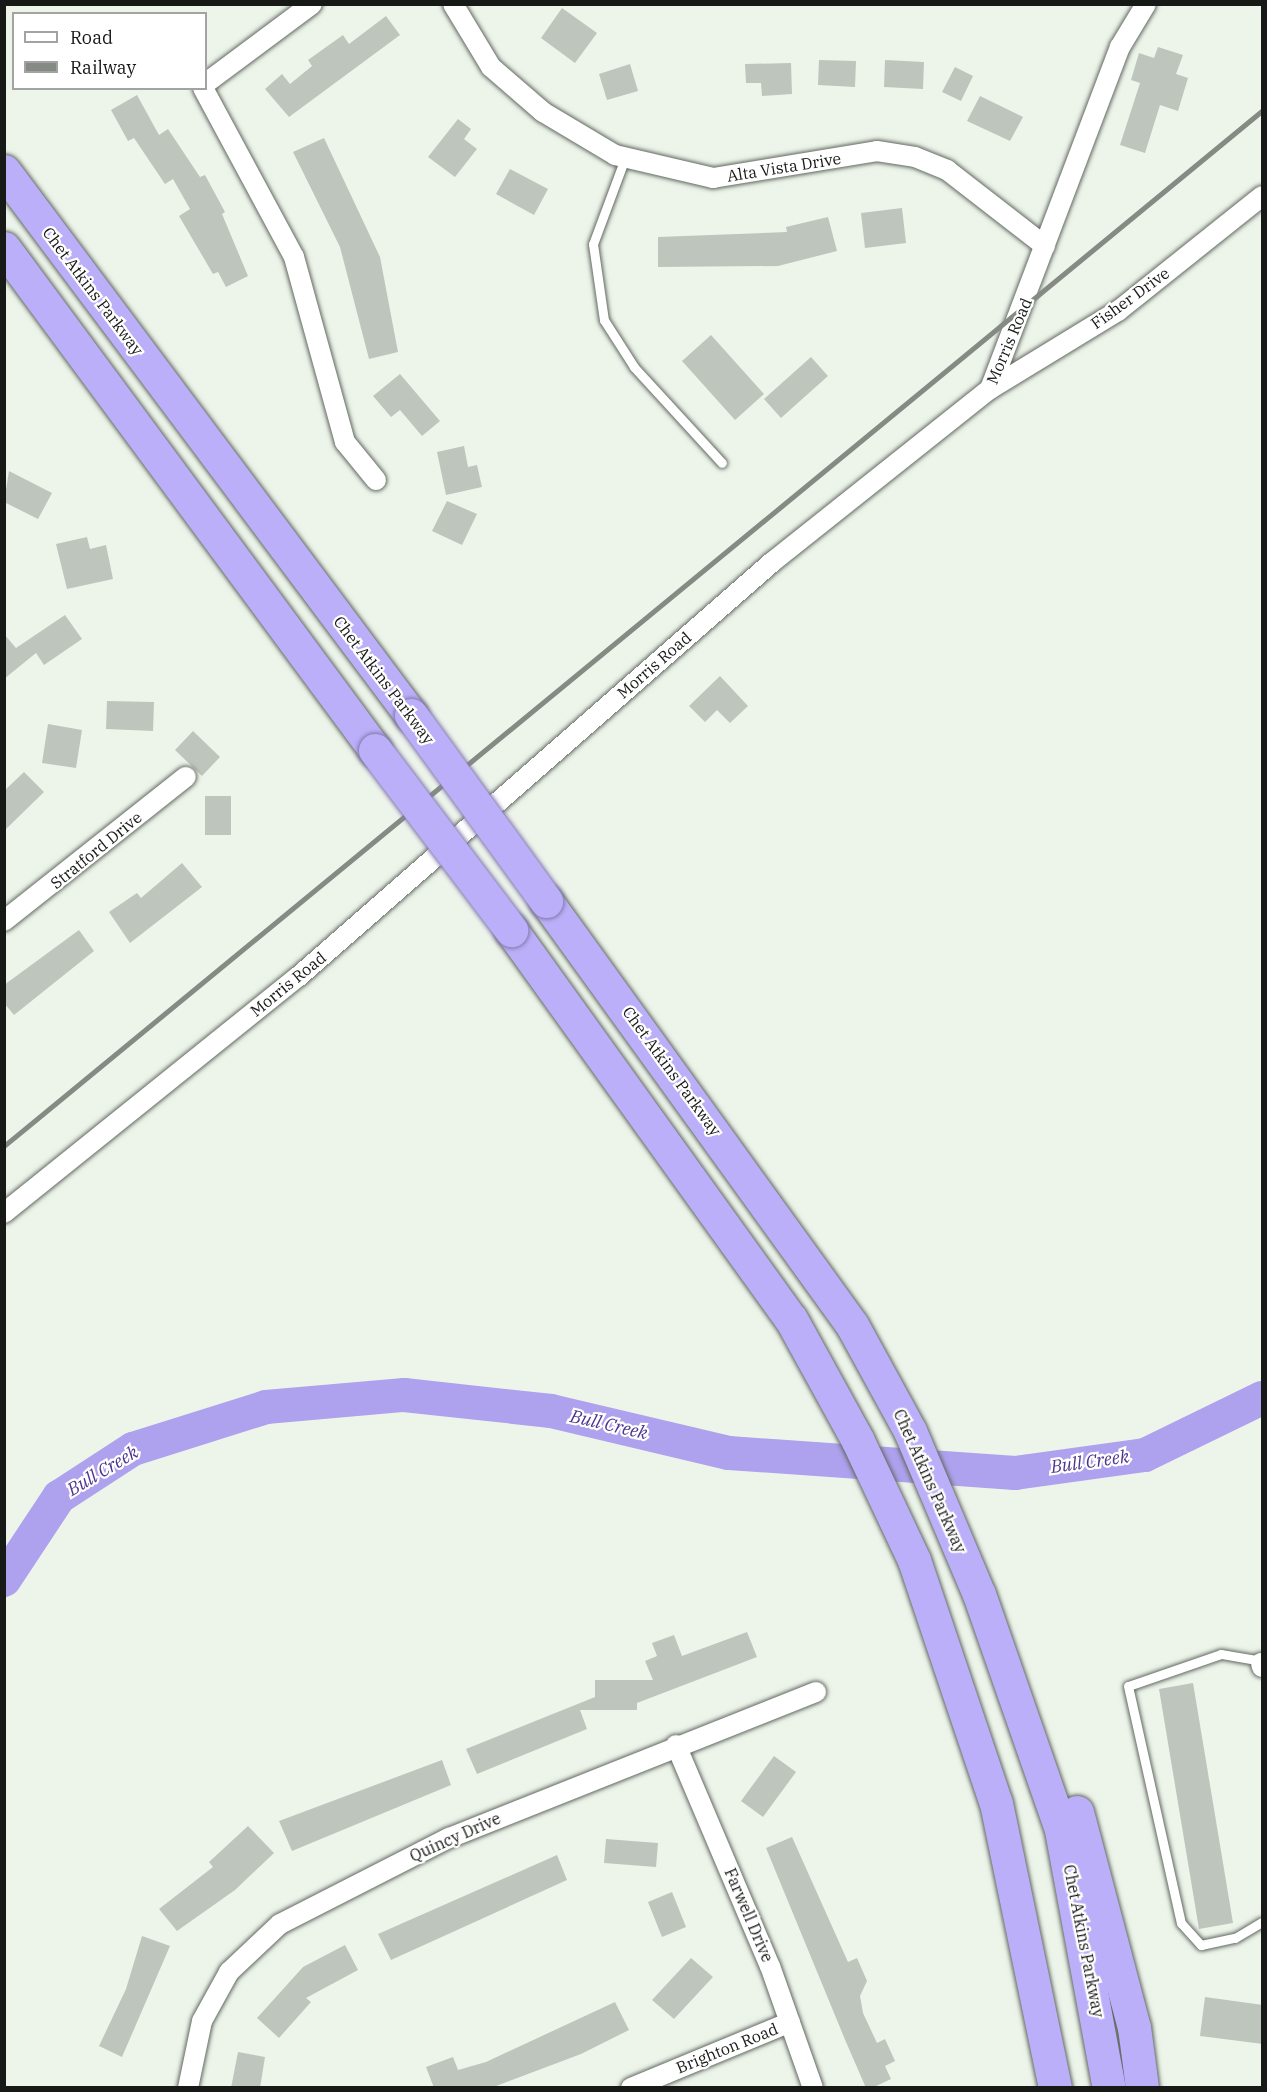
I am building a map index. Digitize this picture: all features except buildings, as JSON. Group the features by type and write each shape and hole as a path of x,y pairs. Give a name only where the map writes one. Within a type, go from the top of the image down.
{"highway":[{"name":"Chet Atkins Parkway","path":"4,171 411,715 852,1325 910,1431 989,1597 1061,1830 1108,2088"},
{"path":"4,248 511,930 791,1319 858,1441 924,1588 996,1803 1055,2088"},
{"path":"989,1597 1046,1715 1097,1874 1134,2027 1142,2088"}],"street":[{"path":"207,82 312,4"},
{"name":"Alta Vista Drive","path":"453,4 491,67 543,112 625,158 713,178 877,152 915,157 946,170 1045,246"},
{"name":"Morris Road","path":"4,1213 298,977 771,563 990,389 1120,47 1146,4"},
{"path":"204,90 294,257 345,442 376,480"},
{"name":"Fisher Drive","path":"990,389 1118,311 1263,196"},
{"name":"Stratford Drive","path":"4,921 186,777"},
{"name":"Quincy Drive","path":"188,2088 202,2021 229,1972 280,1924 449,1838 676,1745 816,1692"},
{"name":"Farwell Drive","path":"676,1745 790,2022 813,2088"},
{"name":"Brighton Road","path":"631,2088 790,2022"}],"lane":[{"path":"625,158 593,244 604,320 634,367 722,463"},
{"path":"1262,1663 1221,1654 1128,1686 1181,1923 1201,1945 1235,1938 1263,1922"}],"waterway":[{"name":"Bull Creek","path":"4,1580 59,1497 133,1449 266,1407 404,1395 551,1411 729,1453 1015,1473 1145,1455 1262,1398"}],"railway":[{"path":"4,1146 1262,111"}]}
